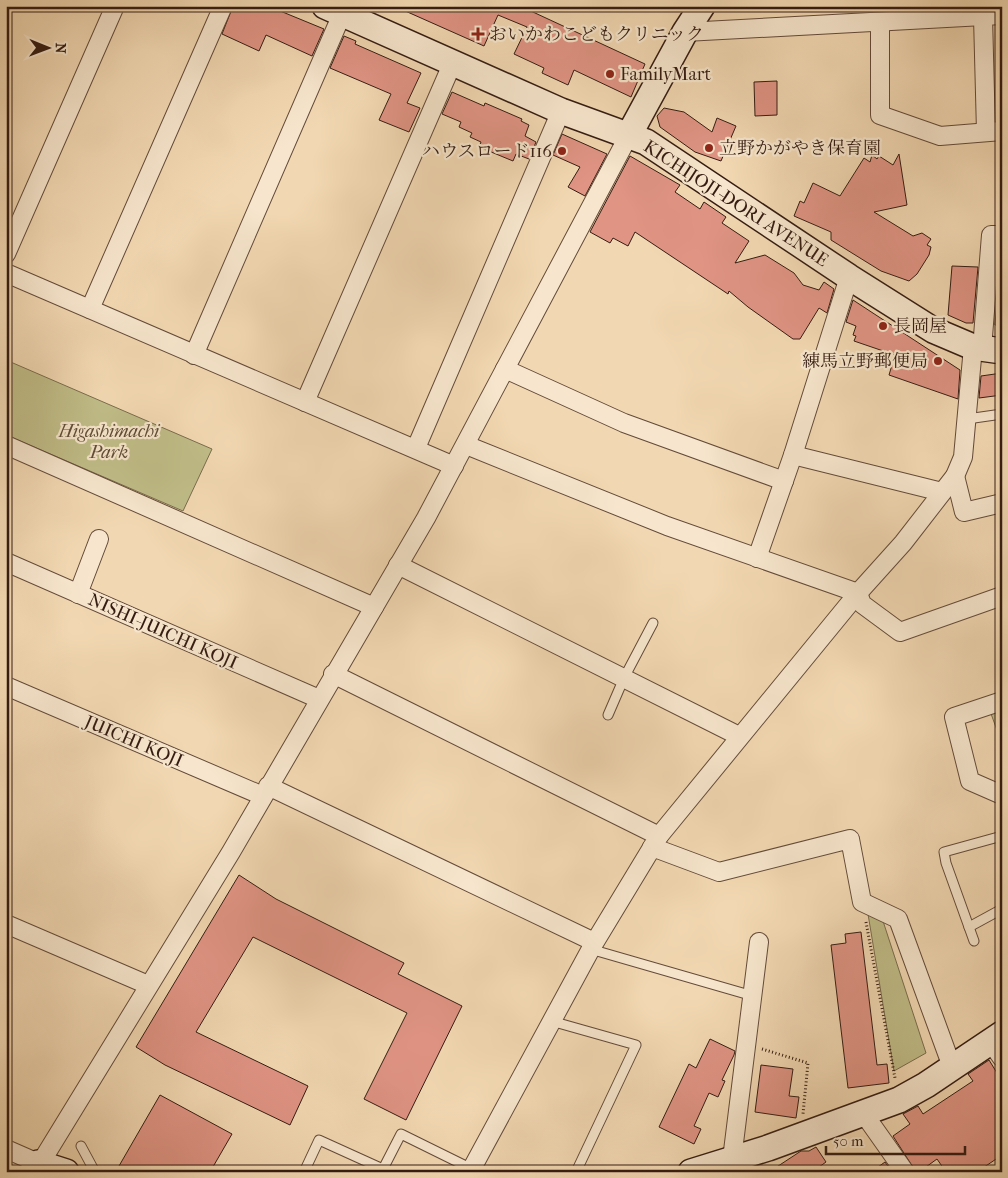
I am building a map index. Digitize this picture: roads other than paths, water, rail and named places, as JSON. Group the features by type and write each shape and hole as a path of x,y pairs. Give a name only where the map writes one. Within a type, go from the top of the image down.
{"main road":[{"path":"629,135 684,32 702,6"},
{"name":"KICHIJOJI-DORI AVENUE","path":"333,10 561,111 646,142 849,278 933,330 986,349"},
{"path":"691,1172 802,1136 899,1100 952,1067 998,1044"},
{"path":"36,1168 66,1172"}],"street":[{"path":"6,254 115,6"},
{"path":"90,309 224,6"},
{"path":"194,355 333,10"},
{"path":"684,32 1002,16"},
{"path":"880,23 880,115 940,136 994,132 983,17"},
{"path":"305,402 452,62"},
{"path":"416,448 561,111"},
{"path":"6,1149 36,1168 231,852 466,445 629,135"},
{"path":"471,1170 593,945 655,842 739,736 858,593 903,543 955,476 963,457 967,419 986,349 991,235 1002,235"},
{"path":"6,273 454,466"},
{"path":"757,558 793,455 849,278"},
{"path":"505,369 624,423 784,481"},
{"path":"6,445 374,607"},
{"path":"466,445 667,526 858,593"},
{"path":"793,455 942,492"},
{"path":"955,476 964,512 1002,503"},
{"path":"78,594 98,539"},
{"name":"NISHI-JUICHI KOJI","path":"6,562 319,699"},
{"path":"398,565 739,736"},
{"path":"858,593 862,604 900,632 1002,596"},
{"path":"334,674 655,842 719,872 850,839 862,902 898,919 952,1067"},
{"name":"JUICHI KOJI","path":"6,686 265,791 588,939 593,945"},
{"path":"1002,702 954,717 970,781 1002,795"},
{"path":"6,924 148,985"},
{"path":"732,1159 759,942"},
{"path":"864,1114 905,1172"}],"lane":[{"path":"967,419 1002,414"},
{"path":"608,715 624,678 653,623"},
{"path":"974,941 944,852 1002,836"},
{"path":"969,926 1002,909"},
{"path":"593,945 597,951 753,996"},
{"path":"551,1021 636,1045 576,1172"},
{"path":"304,1172 319,1140 382,1169 401,1134 471,1170"},
{"path":"80,1146 94,1172"}],"place":[{"name":"おいかわこどもクリニック","path":"478,34"},
{"name":"FamilyMart","path":"610,74"},
{"name":"立野かがやき保育園","path":"709,148"},
{"name":"ハウスロード116","path":"562,151"},
{"name":"長岡屋","path":"883,326"},
{"name":"練馬立野郵便局","path":"938,361"}],"park label":[{"name":"Higashimachi Park","path":"109,441"}]}
